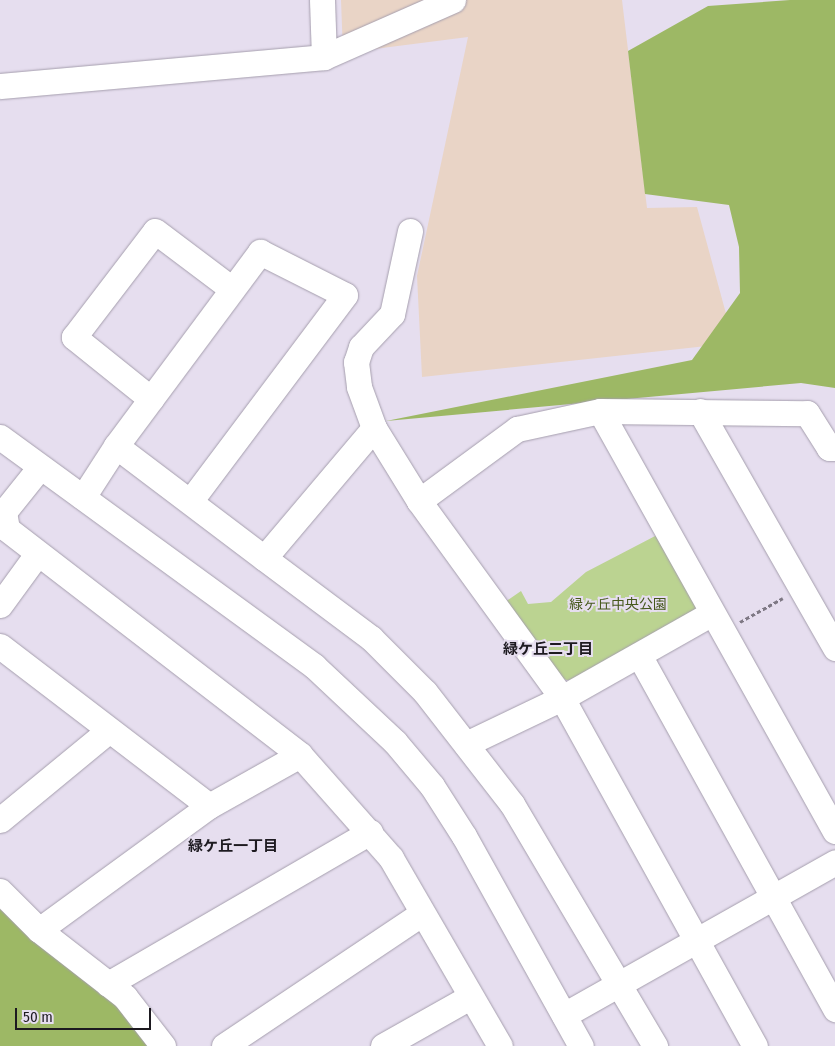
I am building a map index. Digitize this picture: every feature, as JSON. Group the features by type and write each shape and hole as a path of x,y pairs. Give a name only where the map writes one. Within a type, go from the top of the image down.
{"street":[{"path":"322,0 324,56"},
{"path":"0,86 324,56 452,0"},
{"path":"151,399 74,337 155,231 232,289"},
{"path":"410,231 392,314 361,347 356,362 358,387 374,428 419,501 562,698 755,1046"},
{"path":"83,497 116,446 260,252 345,295 191,500"},
{"path":"419,501 517,429 600,411 808,413 833,451"},
{"path":"600,411 835,831"},
{"path":"700,411 835,648"},
{"path":"264,558 374,428"},
{"path":"0,437 314,666 395,742 432,786 464,836 581,1046"},
{"path":"116,446 191,500 264,558 371,638 425,692 512,804 620,983 655,1046"},
{"path":"40,467 4,512 7,529 300,755 391,858 421,914 500,1046"},
{"path":"0,606 37,554"},
{"path":"466,744 562,698 639,655 718,622"},
{"path":"0,646 209,806"},
{"path":"639,655 835,1009"},
{"path":"0,820 109,730"},
{"path":"39,930 209,806 300,755"},
{"path":"108,984 370,832"},
{"path":"564,1015 835,862"},
{"path":"0,891 39,930 125,996 163,1046"},
{"path":"224,1046 421,914"},
{"path":"382,1046 470,997"}],"path":[{"path":"718,622 800,588"}],"shaded area":[{"path":"341,0 622,0 647,208 697,207 734,343 422,377 417,276 468,37 343,53"}],"green space":[{"path":"790,0 835,0 835,388 801,383 386,421 692,360 740,293 739,247 729,205 645,194 628,51 708,6"},
{"name":"緑ヶ丘中央公園","path":"659,534 699,602 697,612 572,681 557,678 505,602 521,591 528,604 551,602 586,572"},
{"path":"0,909 114,1001 150,1046 0,1046"}],"district":[{"name":"緑ケ丘二丁目","path":"548,650"},
{"name":"緑ケ丘一丁目","path":"233,847"}]}
